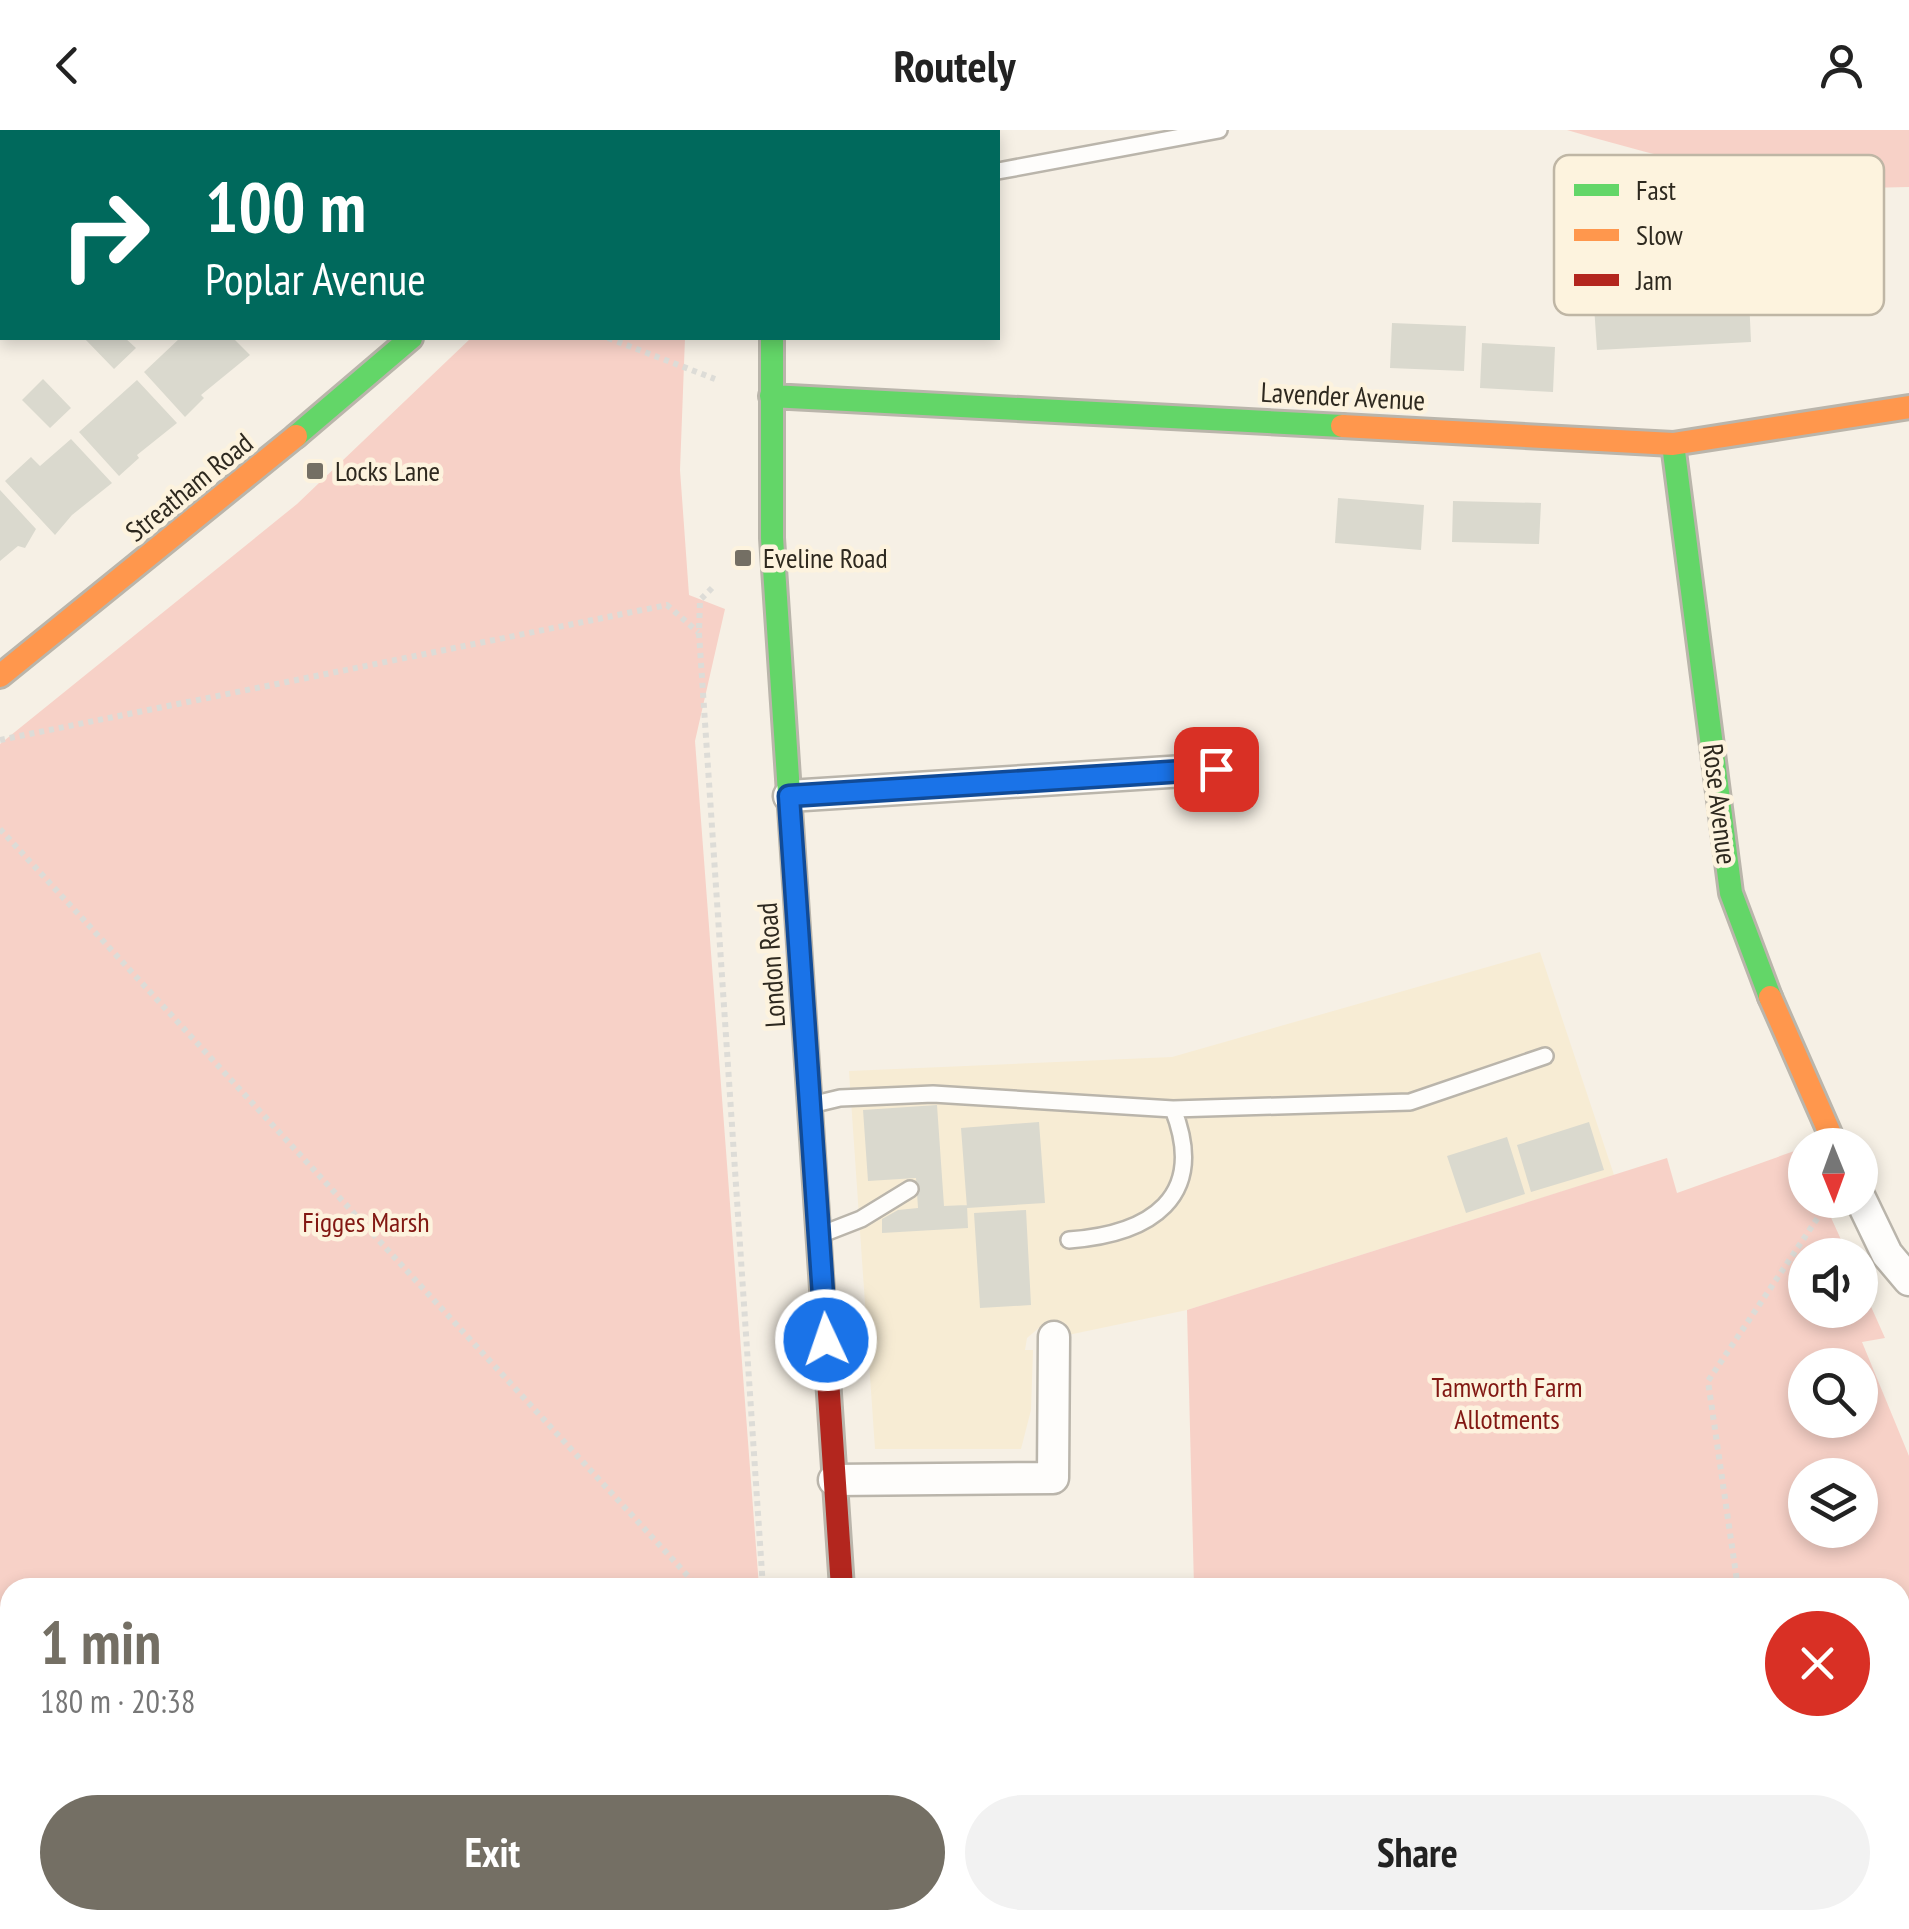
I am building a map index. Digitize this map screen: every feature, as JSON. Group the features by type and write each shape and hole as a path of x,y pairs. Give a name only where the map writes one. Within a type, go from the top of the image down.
{"street":[{"name":"Streatham Road","path":"3,667 224,498 409,340"},
{"name":"London Road","path":"772,340 772,538 841,1578"},
{"name":"Lavender Avenue","path":"770,396 1673,444 1909,407"},
{"name":"Rose Avenue","path":"1673,444 1731,892 1752,956 1828,1128"},
{"path":"789,796 1216,769"},
{"path":"1870,1218 1888,1254 1909,1280"},
{"path":"834,1480 1053,1478 1054,1338"}],"lane":[{"path":"1000,170 1219,130"},
{"path":"811,1105 840,1098 933,1094 1173,1109 1410,1102 1546,1056"},
{"path":"1069,1240 1107,1237 1141,1226 1165,1208 1182,1176 1173,1109"},
{"path":"820,1235 861,1220 910,1189"}],"path":[{"path":"613,340 715,379"},
{"path":"712,588 700,600 699,632 761,1578"},
{"path":"0,740 667,605 699,632"},
{"path":"0,829 691,1578"},
{"path":"1737,1578 1708,1381 1818,1218"}],"shaded area":[{"path":"1540,952 1614,1175 1187,1310 1068,1335 1062,1324 1040,1327 1027,1338 1025,1350 1033,1350 1031,1410 1021,1449 875,1449 849,1071 1172,1057"}],"green space":[{"path":"1567,130 1909,130 1909,187 1884,187 1884,155 1651,153"},
{"name":"Figges Marsh","path":"469,340 685,340 680,470 689,595 725,609 695,741 758,1578 0,1578 0,744 297,504"},
{"name":"Tamworth Farm Allotments","path":"1788,1153 1788,1218 1831,1218 1840,1238 1788,1238 1788,1328 1878,1328 1878,1322 1885,1338 1862,1342 1864,1348 1788,1348 1788,1438 1878,1438 1878,1381 1909,1456 1909,1578 1194,1578 1187,1310 1667,1158 1677,1193"}],"building":[{"path":"1595,315 1750,315 1751,342 1597,350"},
{"path":"1392,323 1466,326 1464,371 1390,368"},
{"path":"86,340 127,340 136,348 114,369"},
{"path":"178,340 235,340 250,355 201,395 204,398 185,417 144,372"},
{"path":"1482,343 1555,347 1553,392 1480,388"},
{"path":"43,379 71,408 50,428 22,400"},
{"path":"137,380 177,423 137,455 139,458 119,476 79,432"},
{"path":"71,439 112,483 72,515 55,535 5,481 31,457 40,466"},
{"path":"0,490 36,529 25,548 18,546 0,561"},
{"path":"1338,498 1424,505 1421,550 1335,543"},
{"path":"1453,501 1541,503 1539,544 1452,542"},
{"path":"937,1105 944,1206 967,1205 968,1228 882,1233 882,1219 898,1210 918,1208 916,1178 868,1181 863,1110"},
{"path":"1039,1122 1045,1203 967,1208 961,1128"},
{"path":"1589,1122 1604,1170 1531,1192 1517,1145"},
{"path":"1507,1137 1525,1194 1466,1213 1447,1156"},
{"path":"1026,1210 1031,1305 980,1308 974,1213"}],"traffic: fast":[{"path":"296,436 409,340"},
{"path":"772,340 772,538 826,1349"},
{"path":"771,396 1342,426"},
{"path":"1673,444 1731,893 1770,997"}],"traffic: slow":[{"path":"1342,426 1673,444 1909,407"},
{"path":"0,676 296,436"},
{"path":"1770,997 1828,1128"}],"traffic: jam":[{"path":"826,1349 841,1578"}],"place":[{"name":"Locks Lane","path":"315,471"},
{"name":"Eveline Road","path":"743,558"}],"route":[{"path":"826,1340 789,796 1216,769"}]}
